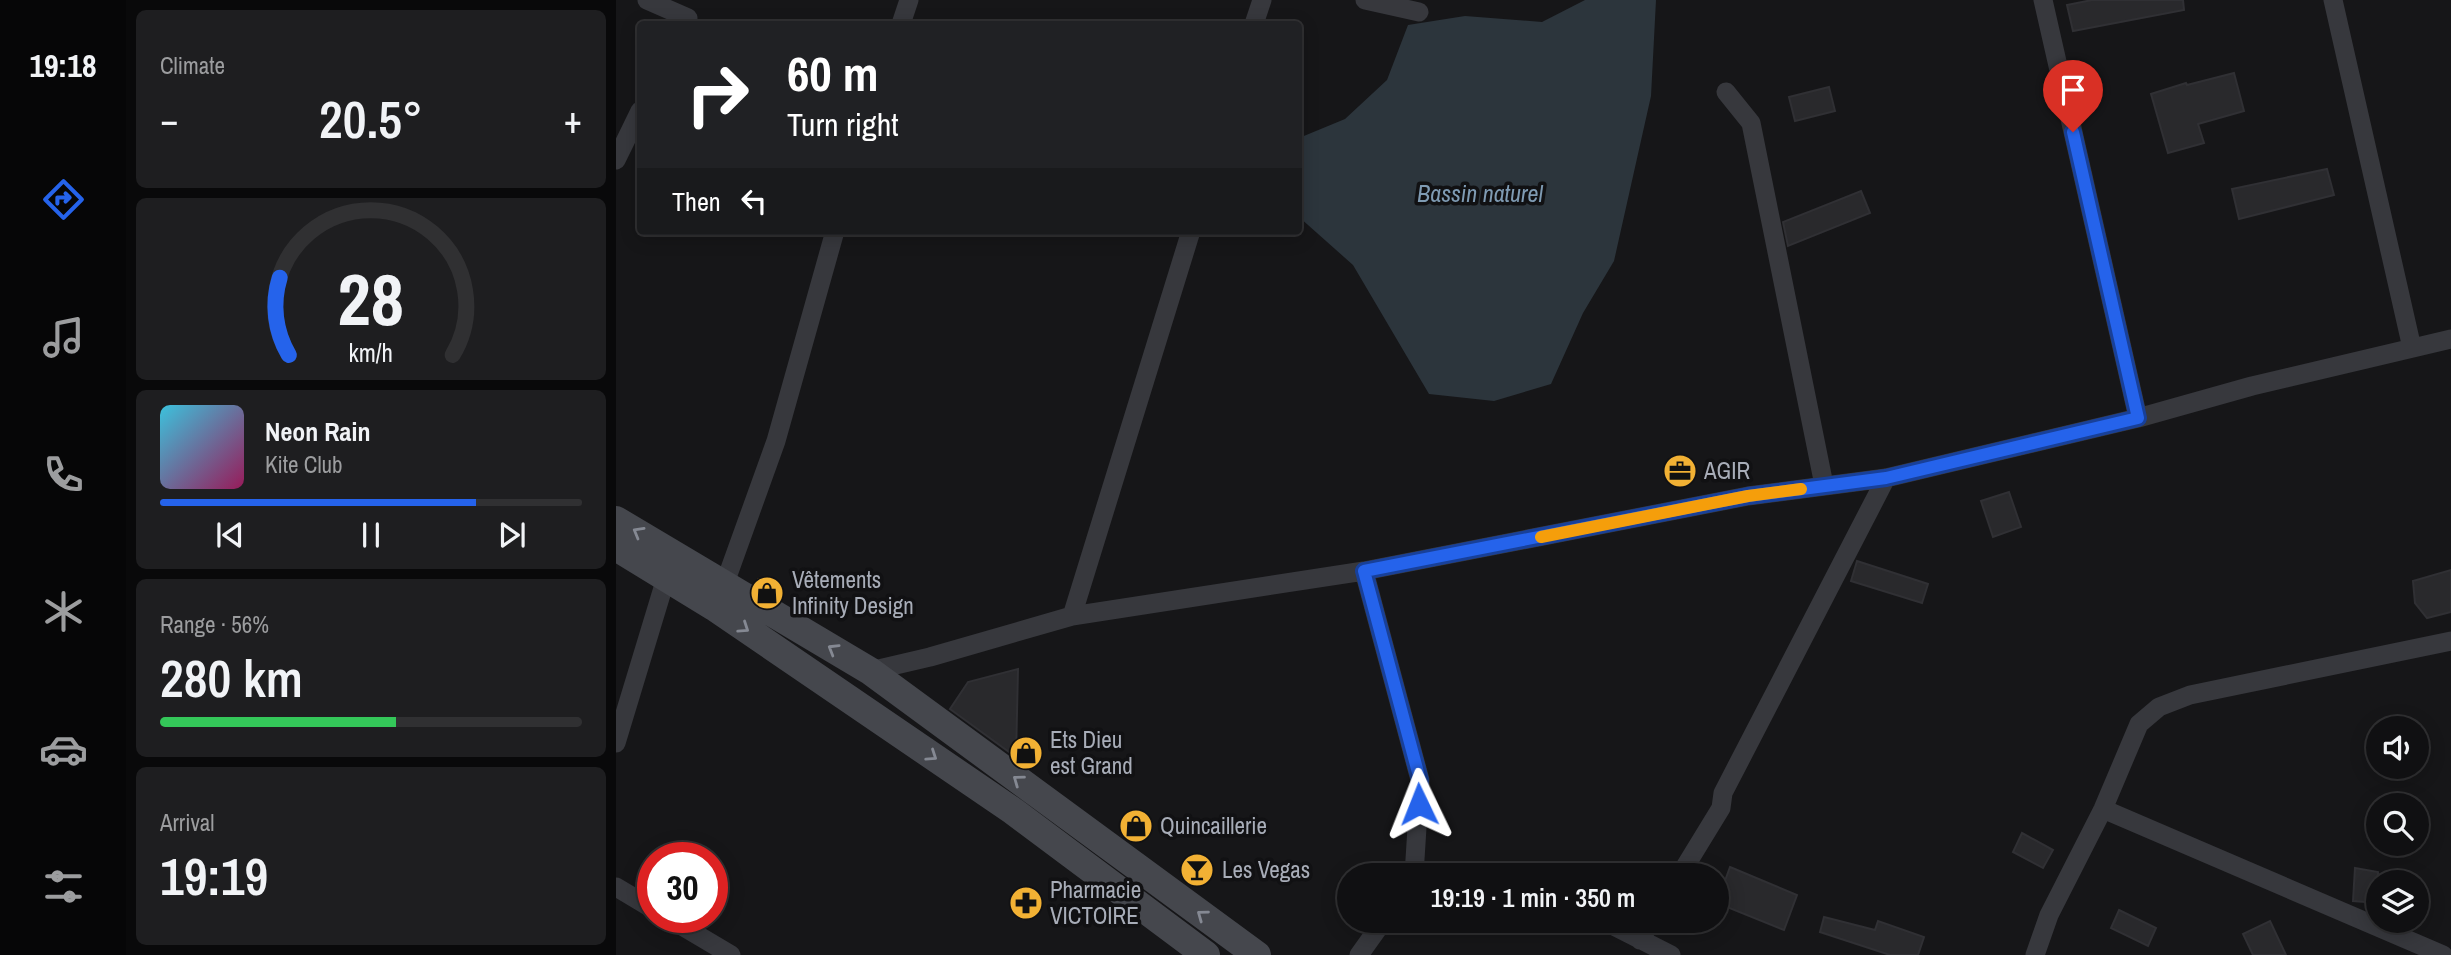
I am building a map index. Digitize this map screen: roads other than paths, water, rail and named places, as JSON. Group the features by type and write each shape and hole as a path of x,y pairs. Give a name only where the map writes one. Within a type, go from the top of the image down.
{"main road":[{"path":"616,520 1206,955"},
{"path":"616,547 666,578 720,596 870,671 1257,955"}],"street":[{"path":"647,0 689,14"},
{"path":"902,21 909,0"},
{"path":"1255,21 1262,0"},
{"path":"1365,0 1419,12"},
{"path":"2043,0 2138,418"},
{"path":"2333,0 2412,348"},
{"path":"1726,92 1751,122 1824,485"},
{"path":"616,160 637,117"},
{"path":"720,596 776,441 834,235"},
{"path":"1072,616 1190,235"},
{"path":"870,671 1072,616 1364,571 1748,496 1886,478 2138,418 2252,386 2451,340"},
{"path":"1687,863 1721,808 1723,793 1886,478"},
{"path":"1364,571 1420,780 1416,863"},
{"path":"616,743 666,578"},
{"path":"2035,955 2049,915 2103,809 2138,724 2159,707 2190,695 2451,641"},
{"path":"2103,809 2443,955"},
{"path":"616,887 637,899"},
{"path":"694,933 731,955"},
{"path":"1359,955 1375,933"},
{"path":"1627,933 1671,955"},
{"path":"1640,940 1644,933"}],"water":[{"name":"Bassin naturel","path":"1585,0 1656,0 1651,96 1614,261 1583,313 1551,384 1494,401 1429,394 1353,265 1302,220 1302,137 1345,119 1387,80 1408,25 1465,16 1542,22"}],"place":[{"name":"AGIR","path":"1680,471"},
{"name":"Vêtements Infinity Design","path":"767,593"},
{"name":"Ets Dieu est Grand","path":"1026,753"},
{"name":"Quincaillerie","path":"1136,826"},
{"name":"Les Vegas","path":"1197,870"},
{"name":"Pharmacie VICTOIRE","path":"1026,903"}]}
